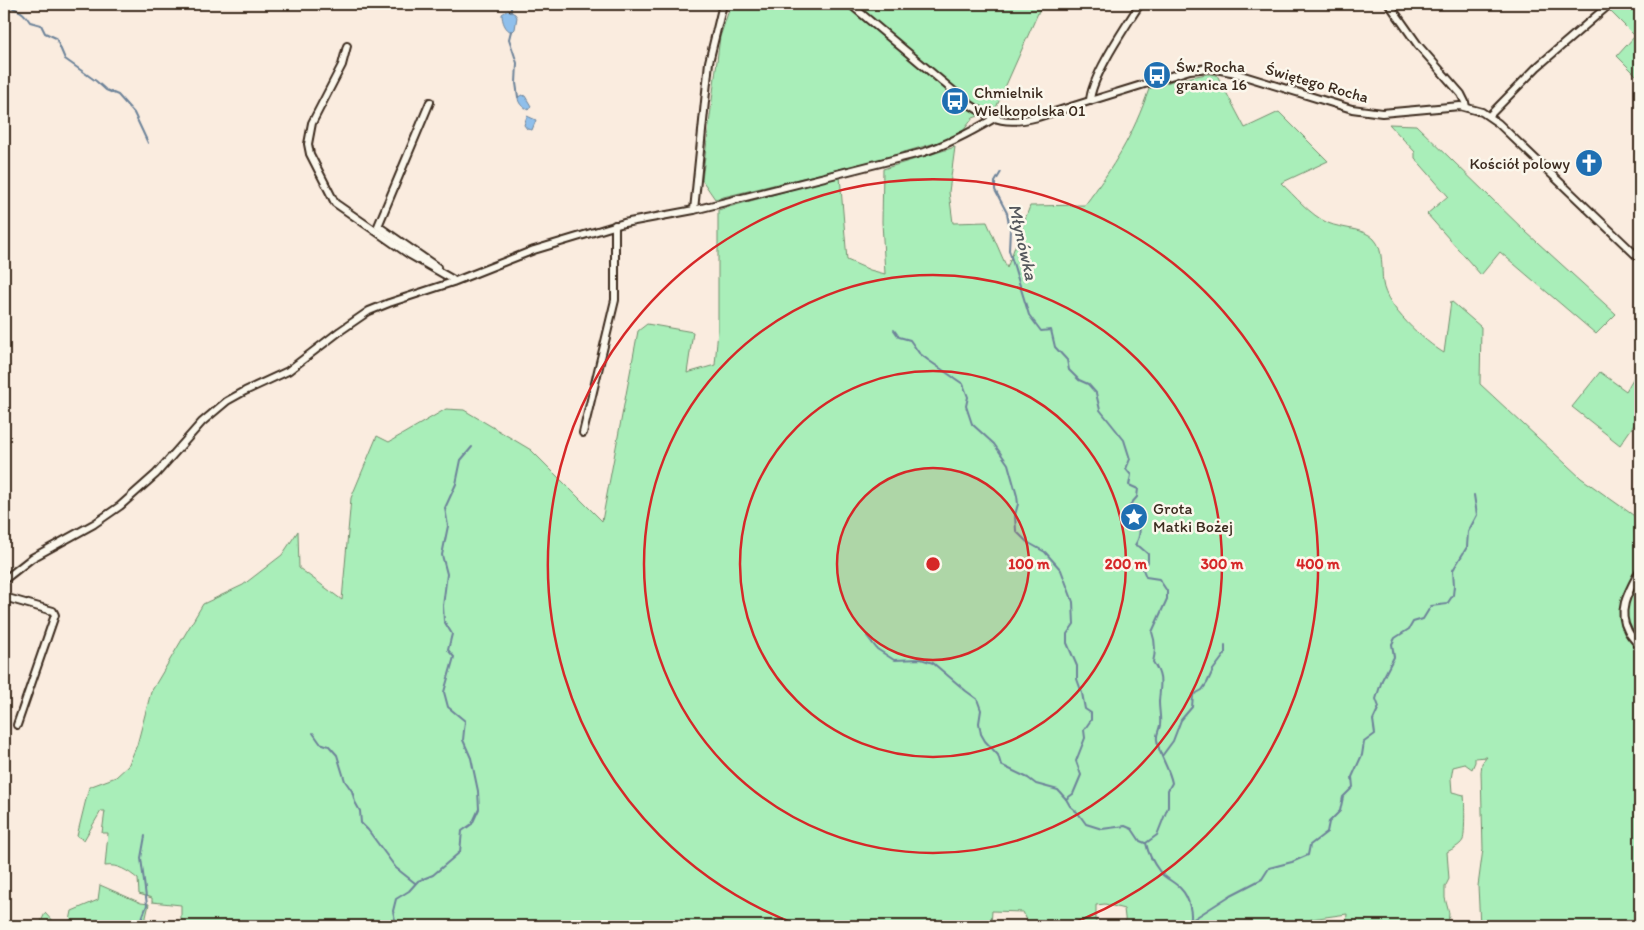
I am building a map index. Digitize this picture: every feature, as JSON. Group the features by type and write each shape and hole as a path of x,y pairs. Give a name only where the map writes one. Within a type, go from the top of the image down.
{"street":[{"path":"694,210 709,62 723,4"},
{"path":"4,580 32,558 94,524 120,506 156,474 202,422 227,401 288,371 369,311 534,250 615,225 694,210 924,152 958,139 993,118 969,104 850,4"},
{"path":"1090,101 1091,92 1108,56 1140,4"},
{"path":"1389,4 1418,44 1461,94 1466,107"},
{"path":"1489,116 1537,67 1610,4"},
{"path":"347,46 342,65 312,123 308,144 310,154 334,203 410,255 452,280"},
{"name":"Świętego Rocha","path":"993,118 1004,121 1026,120 1190,70 1210,68 1231,72 1340,107 1364,112 1393,113 1450,106 1466,107 1489,116 1640,259"},
{"path":"430,102 378,226 450,276 452,280"},
{"path":"584,433 615,300 615,225"},
{"path":"1640,570 1624,602 1623,610 1626,629 1640,647"},
{"path":"4,597 44,607 53,611 55,615 17,725"}],"green space":[{"path":"731,4 1042,4 995,110 973,118 963,131 942,141 877,160 715,199 702,180 720,37"},
{"path":"1616,4 1640,4 1640,31 1635,36 1609,10"},
{"path":"1635,36 1640,42 1640,79 1617,56"},
{"path":"1207,74 1217,75 1245,128 1279,112 1328,161 1281,183 1321,220 1365,233 1374,239 1381,254 1383,283 1398,313 1426,340 1444,353 1451,301 1481,327 1480,384 1581,478 1640,520 1640,926 1480,926 1478,886 1483,849 1481,772 1482,763 1487,757 1475,758 1472,769 1465,764 1453,767 1451,779 1452,792 1464,795 1465,811 1463,840 1447,852 1449,879 1445,887 1445,898 1449,913 1448,926 1346,926 1347,914 1311,919 1311,926 1126,926 1124,909 1105,904 1096,905 1096,926 1030,926 1023,912 992,911 991,926 181,926 181,905 152,902 152,898 139,894 138,879 119,867 105,866 108,833 102,833 105,811 101,811 84,840 77,836 89,787 116,777 128,766 137,745 151,692 203,604 243,585 282,555 298,531 299,568 342,600 351,498 377,436 389,442 446,409 464,410 531,450 602,521 638,331 647,324 693,332 687,373 715,365 718,330 718,210 840,176 847,260 885,274 882,222 883,169 955,147 949,192 953,223 987,222 1007,268 1030,206 1085,205 1122,150 1149,89 1175,80"},
{"path":"1389,124 1416,125 1526,232 1616,314 1596,334 1500,252 1481,275 1427,214 1448,196 1415,158 1415,152"},
{"path":"1600,372 1626,391 1634,377 1640,382 1640,416 1620,445 1572,407"},
{"path":"100,885 141,903 149,904 144,926 69,926 72,911 98,900"},
{"path":"45,913 57,926 39,926"}],"water":[{"path":"508,10 517,17 515,29 512,32 504,25 502,14"},
{"path":"525,96 531,106 528,110 519,101 518,97"},
{"path":"527,116 536,120 532,130 527,129 524,125"}],"waterway":[{"path":"7,4 22,13 30,22 41,25 45,33 56,38 65,59 106,90 118,95 134,113 148,143"},
{"path":"511,4 511,12"},
{"path":"511,31 509,39 517,63 516,83 518,97"},
{"name":"Młynówka","path":"1001,172 995,182 995,190 1007,213 1010,229 1009,250 1029,315 1041,331 1051,330 1055,347 1067,360 1069,370 1079,380 1088,384 1096,393 1100,410 1124,440 1130,459 1126,469 1131,475 1129,485 1138,489 1137,497 1130,505 1140,529 1135,545 1148,554 1148,562 1142,567 1146,577 1159,579 1167,591 1167,599 1152,632 1155,647 1153,662 1159,673 1160,682 1160,727 1157,740 1172,783 1168,790 1168,807 1157,835 1146,843 1151,858 1160,872 1184,892 1191,912 1189,926"},
{"path":"894,330 899,337 910,340 919,353 963,384 968,397 966,406 972,424 994,444 1008,464 1018,504 1015,515 1016,531 1027,542 1045,552 1061,570 1073,602 1074,624 1067,634 1067,643 1077,666 1077,679 1085,709 1091,713 1091,720 1084,730 1085,738 1076,761 1081,775 1073,794 1066,799 1086,824 1102,829 1125,826 1132,829 1140,841 1145,843"},
{"path":"392,926 395,920 393,911 396,899 409,891 418,881 433,875 460,852 462,831 472,824 479,809 478,791 471,758 463,740 465,721 448,707 444,692 454,657 448,650 452,634 444,621 443,606 447,574 442,555 448,526 445,508 456,484 461,460 472,447"},
{"path":"1192,920 1231,895 1262,879 1269,868 1292,862 1308,855 1310,845 1327,832 1329,822 1340,811 1343,797 1353,787 1352,777 1362,755 1364,742 1375,734 1373,720 1379,707 1376,699 1382,680 1394,657 1392,644 1395,638 1409,629 1413,622 1423,619 1431,606 1447,604 1453,595 1453,570 1467,547 1468,532 1477,515 1474,495"},
{"path":"867,636 877,649 894,660 921,659 933,663 977,699 981,710 979,723 981,734 998,755 1001,765 1036,784 1058,790 1066,799"},
{"path":"1162,756 1173,741 1181,720 1192,707 1193,695 1202,690 1225,654 1225,645"},
{"path":"313,733 320,743 329,746 337,755 345,781 352,791 360,811 361,823 396,868 415,883"},
{"path":"139,926 147,905 141,858 145,836"}],"place":[{"name":"Św. Rocha granica 16","path":"1157,75"},
{"name":"Chmielnik Wielkopolska 01","path":"955,101"},
{"name":"Kościół polowy","path":"1589,163"},
{"name":"Grota Matki Bożej","path":"1134,517"}]}
